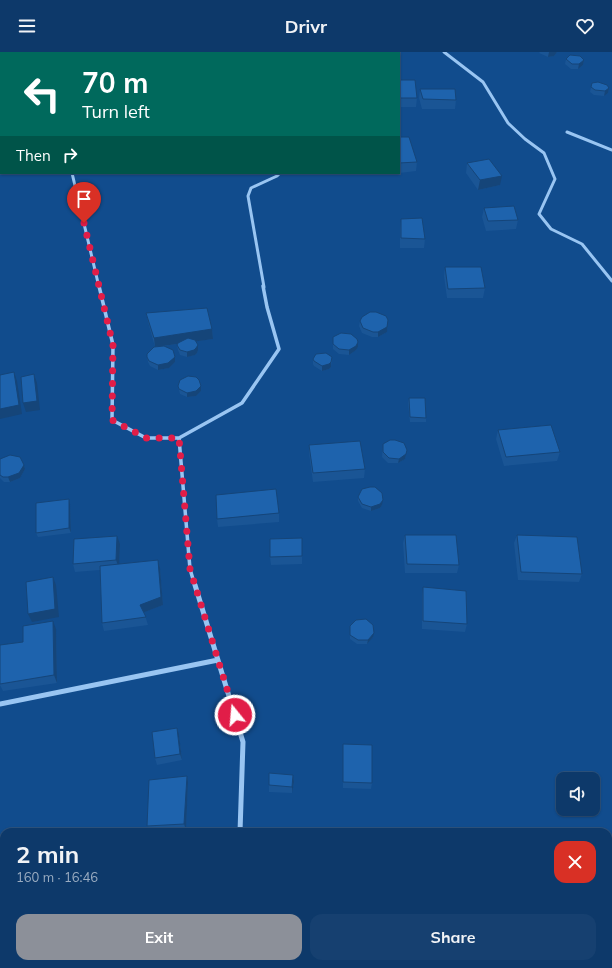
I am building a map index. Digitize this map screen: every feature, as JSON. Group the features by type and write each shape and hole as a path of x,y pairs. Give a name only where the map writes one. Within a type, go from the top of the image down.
{"street":[{"path":"444,52 483,82 508,123 525,140 544,153 555,179 545,198 540,214 552,229 582,244 612,280"},
{"path":"568,132 612,150"},
{"path":"72,174 113,345 112,420 146,438 179,438 242,403 279,349 267,307 248,196 251,188 279,174"},
{"path":"179,438 190,569 243,742 240,828"},
{"path":"0,704 218,660"}],"building":[{"path":"570,55 580,56 584,60 579,64 572,64 566,59"},
{"path":"400,80 415,80 417,98 400,98"},
{"path":"598,82 607,85 609,88 605,91 595,90 591,87 592,83"},
{"path":"420,89 455,89 456,100 423,99"},
{"path":"400,137 409,137 417,162 400,163"},
{"path":"489,159 502,176 480,180 467,163"},
{"path":"514,206 518,220 488,221 484,208"},
{"path":"422,218 425,239 401,238 401,219"},
{"path":"445,267 481,267 485,288 448,289"},
{"path":"207,308 212,329 154,338 146,313"},
{"path":"370,312 376,312 386,316 388,320 387,327 378,332 373,332 363,328 360,321 362,317"},
{"path":"341,333 351,334 357,339 358,342 356,346 349,350 339,349 333,344 333,337"},
{"path":"188,338 195,340 198,345 196,348 187,352 180,350 177,345 178,343"},
{"path":"164,346 173,350 175,357 168,363 158,365 149,361 147,354 154,347"},
{"path":"326,353 332,357 329,364 322,366 314,361 313,359 316,354"},
{"path":"14,372 19,405 0,409 0,375"},
{"path":"34,374 37,401 23,403 21,377"},
{"path":"188,376 196,377 201,386 196,391 187,393 179,389 178,386 180,380"},
{"path":"409,398 425,398 426,418 410,417"},
{"path":"551,425 560,452 506,457 498,430"},
{"path":"390,440 404,443 407,450 406,454 399,459 389,458 383,452 383,444"},
{"path":"360,441 365,469 313,473 309,445"},
{"path":"10,455 20,457 24,465 19,473 8,477 3,477 0,475 0,459"},
{"path":"375,487 382,493 383,500 380,504 371,507 362,504 358,497 362,489"},
{"path":"276,489 279,513 217,519 216,495"},
{"path":"69,499 69,528 36,533 36,503"},
{"path":"405,535 456,535 459,565 407,564"},
{"path":"517,535 577,537 582,574 521,572"},
{"path":"117,536 116,560 73,564 74,539"},
{"path":"302,538 302,556 270,557 270,539"},
{"path":"158,560 161,597 140,605 146,617 102,623 100,566"},
{"path":"53,577 55,609 28,614 26,582"},
{"path":"423,587 466,591 467,624 423,621"},
{"path":"366,619 373,625 374,633 368,640 358,640 350,635 350,626 356,620"},
{"path":"53,621 54,675 0,684 0,645 23,642 23,626"},
{"path":"177,728 180,754 155,758 152,732"},
{"path":"343,744 372,745 372,783 343,782"},
{"path":"269,773 293,775 292,787 269,785"},
{"path":"187,776 184,824 147,826 149,780"}],"route":[{"path":"84,223 113,345 112,420 146,438 179,438 190,569 235,715"}]}
